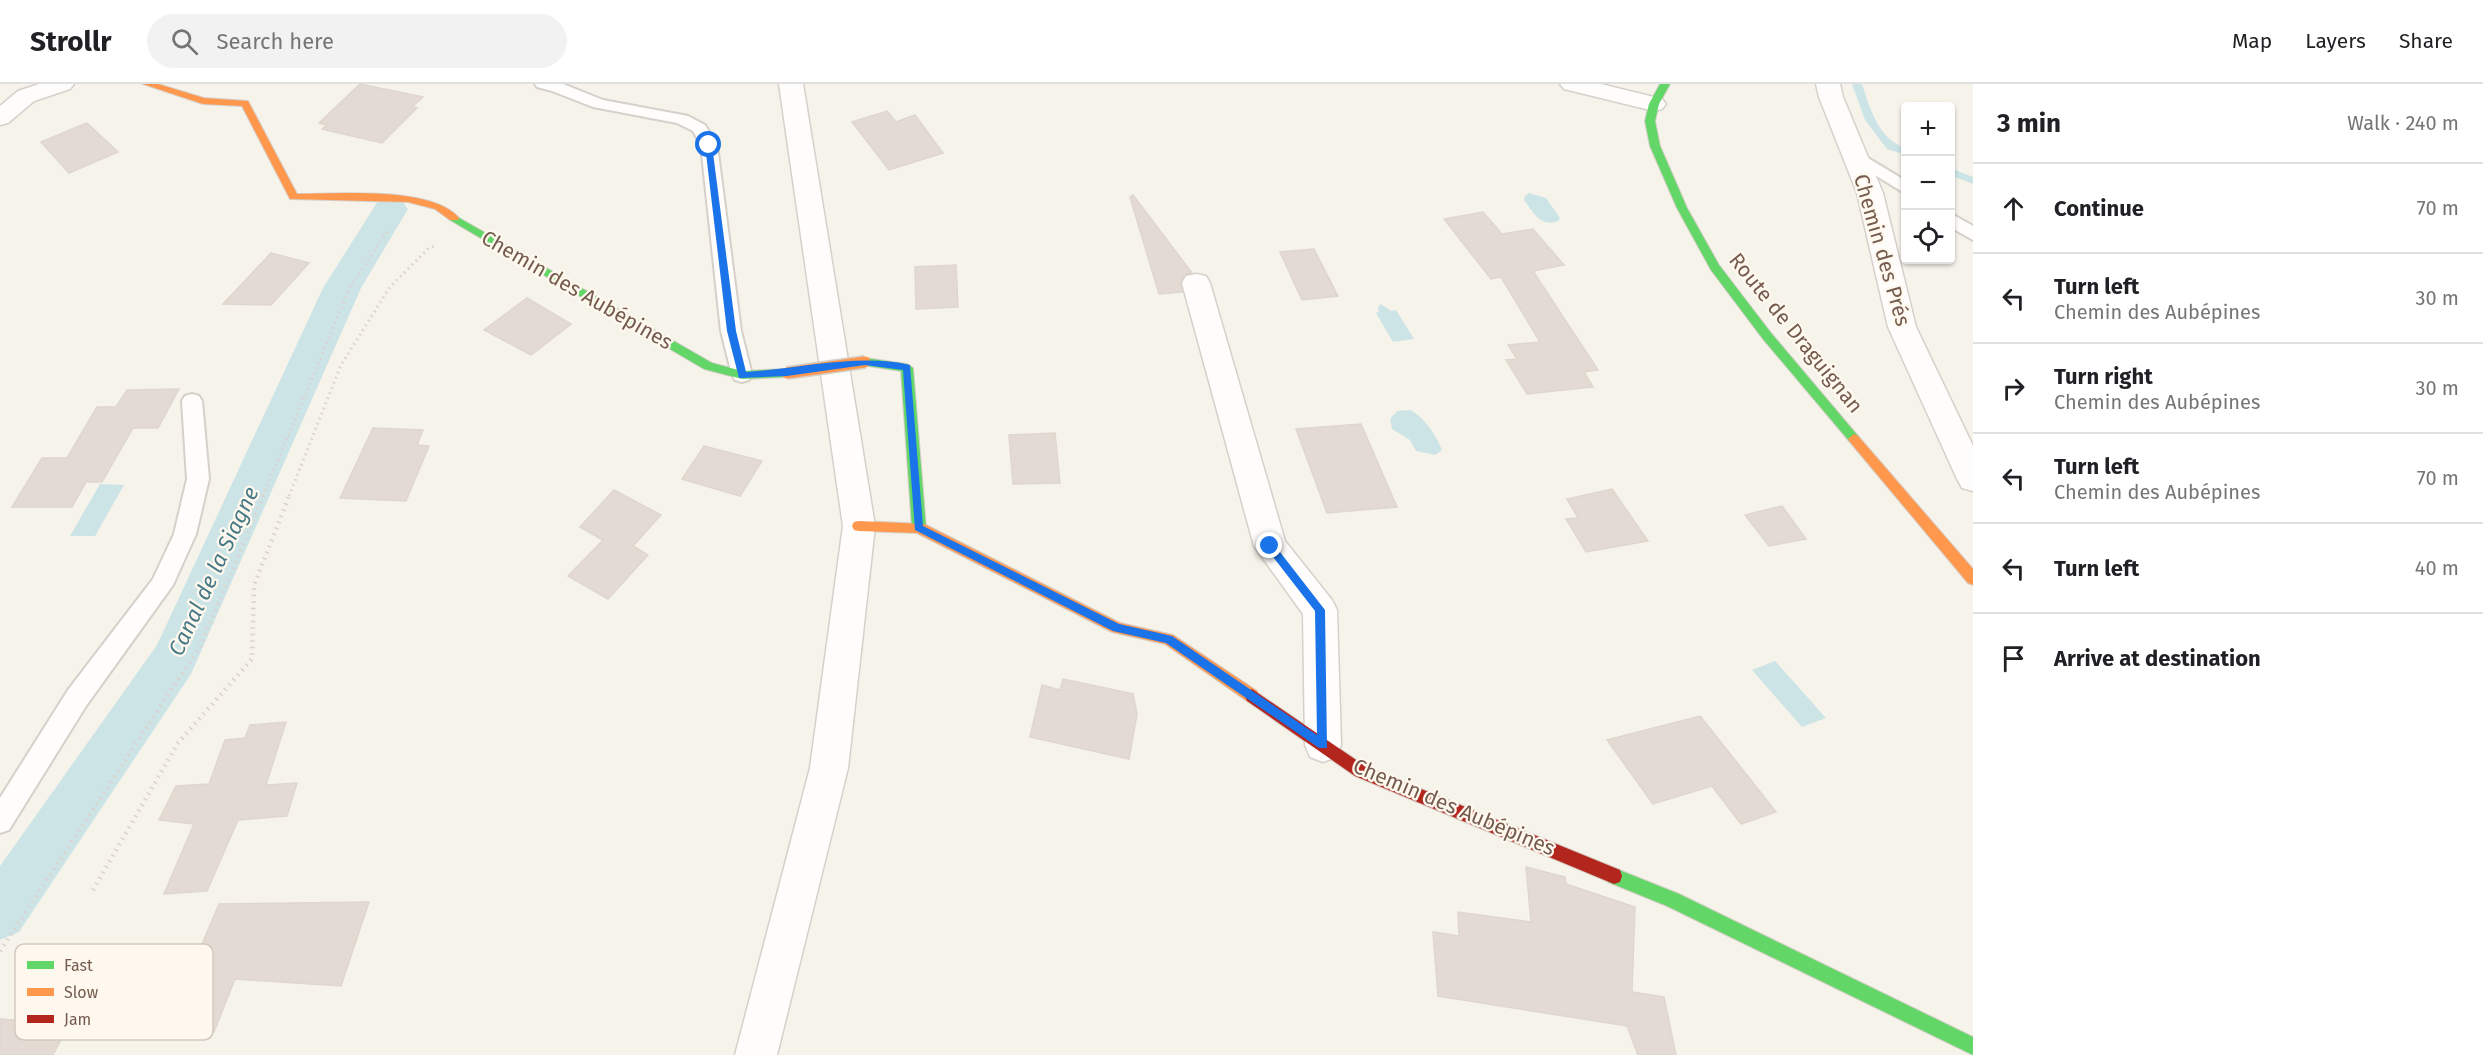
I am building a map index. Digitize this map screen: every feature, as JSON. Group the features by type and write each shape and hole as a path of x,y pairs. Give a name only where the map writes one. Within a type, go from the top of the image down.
{"street":[{"path":"0,118 26,96 62,84"},
{"name":"Chemin des Aubépines","path":"148,84 203,101 245,103 294,197 408,199 439,207 468,228 708,366 742,375 787,373 865,362 907,368 919,528"},
{"path":"756,1055 829,768 859,526 791,84"},
{"path":"1572,84 1660,94"},
{"name":"Chemin des Prés","path":"1828,84 1870,194 1902,327 1973,479"},
{"name":"Route de Draguignan","path":"1660,94 1650,121 1655,146 1682,208 1714,267 1767,336 1973,579"},
{"path":"1196,283 1270,546 1320,610 1323,745"},
{"name":"Chemin des Aubépines","path":"859,526 919,528 1117,628 1168,639 1360,771 1673,900 1973,1046"}],"lane":[{"path":"543,84 557,87 598,104 682,119 699,128 709,145 731,331 742,375"},
{"path":"1853,154 1901,186"},
{"path":"1955,222 1973,234"},
{"path":"0,821 77,698 162,585 185,534 198,479 192,401"}],"path":[{"path":"0,951 201,645 350,287 408,199"},
{"path":"93,890 178,743 252,659 254,585 341,365 390,286 429,249 468,228"}],"water":[{"path":"1529,193 1546,198 1560,218 1558,221 1552,223 1538,218 1524,200"},
{"path":"1381,304 1391,311 1396,310 1414,339 1393,342 1376,313 1379,312 1378,307"},
{"path":"1410,410 1425,422 1436,438 1442,450 1435,455 1416,451 1410,440 1392,429 1390,419 1397,411"},
{"path":"100,484 124,485 95,536 70,536"},
{"path":"1775,661 1826,718 1802,727 1752,670"}],"building":[{"path":"360,84 423,97 412,107 417,108 382,143 322,129 327,125 319,123"},
{"path":"887,111 896,122 915,115 943,153 889,170 852,122"},
{"path":"87,123 118,152 69,173 41,142"},
{"path":"1133,195 1192,273 1184,275 1180,282 1182,292 1159,294 1130,197"},
{"path":"1483,212 1502,234 1533,229 1564,265 1533,271 1598,370 1584,372 1593,387 1527,394 1506,360 1517,359 1508,345 1540,342 1501,277 1491,279 1444,219"},
{"path":"1314,249 1338,296 1302,300 1280,252"},
{"path":"271,253 309,263 271,305 223,304"},
{"path":"956,265 958,307 916,309 915,267"},
{"path":"527,298 571,324 531,355 484,330"},
{"path":"179,389 158,428 133,428 102,482 86,482 72,507 12,507 42,458 67,458 97,407 116,407 127,390"},
{"path":"1361,424 1397,507 1327,513 1296,429"},
{"path":"373,428 423,430 417,445 429,446 406,501 340,498"},
{"path":"1055,433 1060,483 1013,484 1009,435"},
{"path":"704,446 762,461 740,496 682,479"},
{"path":"1612,489 1648,541 1586,552 1566,519 1578,518 1567,499"},
{"path":"614,490 661,515 633,546 648,555 608,599 568,576 603,540 580,527"},
{"path":"1782,506 1806,539 1769,546 1745,515"},
{"path":"1063,679 1133,694 1137,714 1129,759 1030,737 1042,685 1060,690"},
{"path":"1700,716 1776,812 1741,824 1712,786 1653,804 1607,740"},
{"path":"286,722 266,785 297,783 287,816 238,820 207,891 164,894 194,824 159,820 176,786 209,784 225,740 245,738 250,725"},
{"path":"1526,867 1565,877 1566,884 1635,907 1632,992 1664,997 1676,1055 1638,1055 1627,1026 1438,996 1433,932 1459,936 1458,912 1531,922"},
{"path":"369,902 341,986 235,979 214,1032 213,944 202,944 219,904"},
{"path":"0,1019 15,1020 15,1040 61,1040 53,1055 0,1055"}],"waterway":[{"path":"1857,84 1868,118 1891,147 1901,150"},
{"path":"1955,173 1973,181"},
{"name":"Canal de la Siagne","path":"0,913 174,659 342,288 390,209"}],"traffic: fast":[{"path":"1665,84 1654,104 1650,121 1655,146 1682,208 1715,267 1767,336 1854,439"},
{"path":"454,218 708,366 742,375 787,373"},
{"path":"865,362 907,368 919,528"},
{"path":"1614,876 1673,900 1973,1046"}],"traffic: slow":[{"path":"148,84 203,101 245,103 294,197 408,199 439,207 454,218"},
{"path":"787,373 865,362"},
{"path":"1854,439 1973,579"},
{"path":"859,526 919,528 1117,628 1168,639 1252,696"}],"traffic: jam":[{"path":"1252,696 1360,771 1614,876"}],"route":[{"path":"709,145 731,331 742,375 787,373 865,362 907,368 919,528 1117,628 1168,639 1323,745 1320,610 1270,546"}]}
